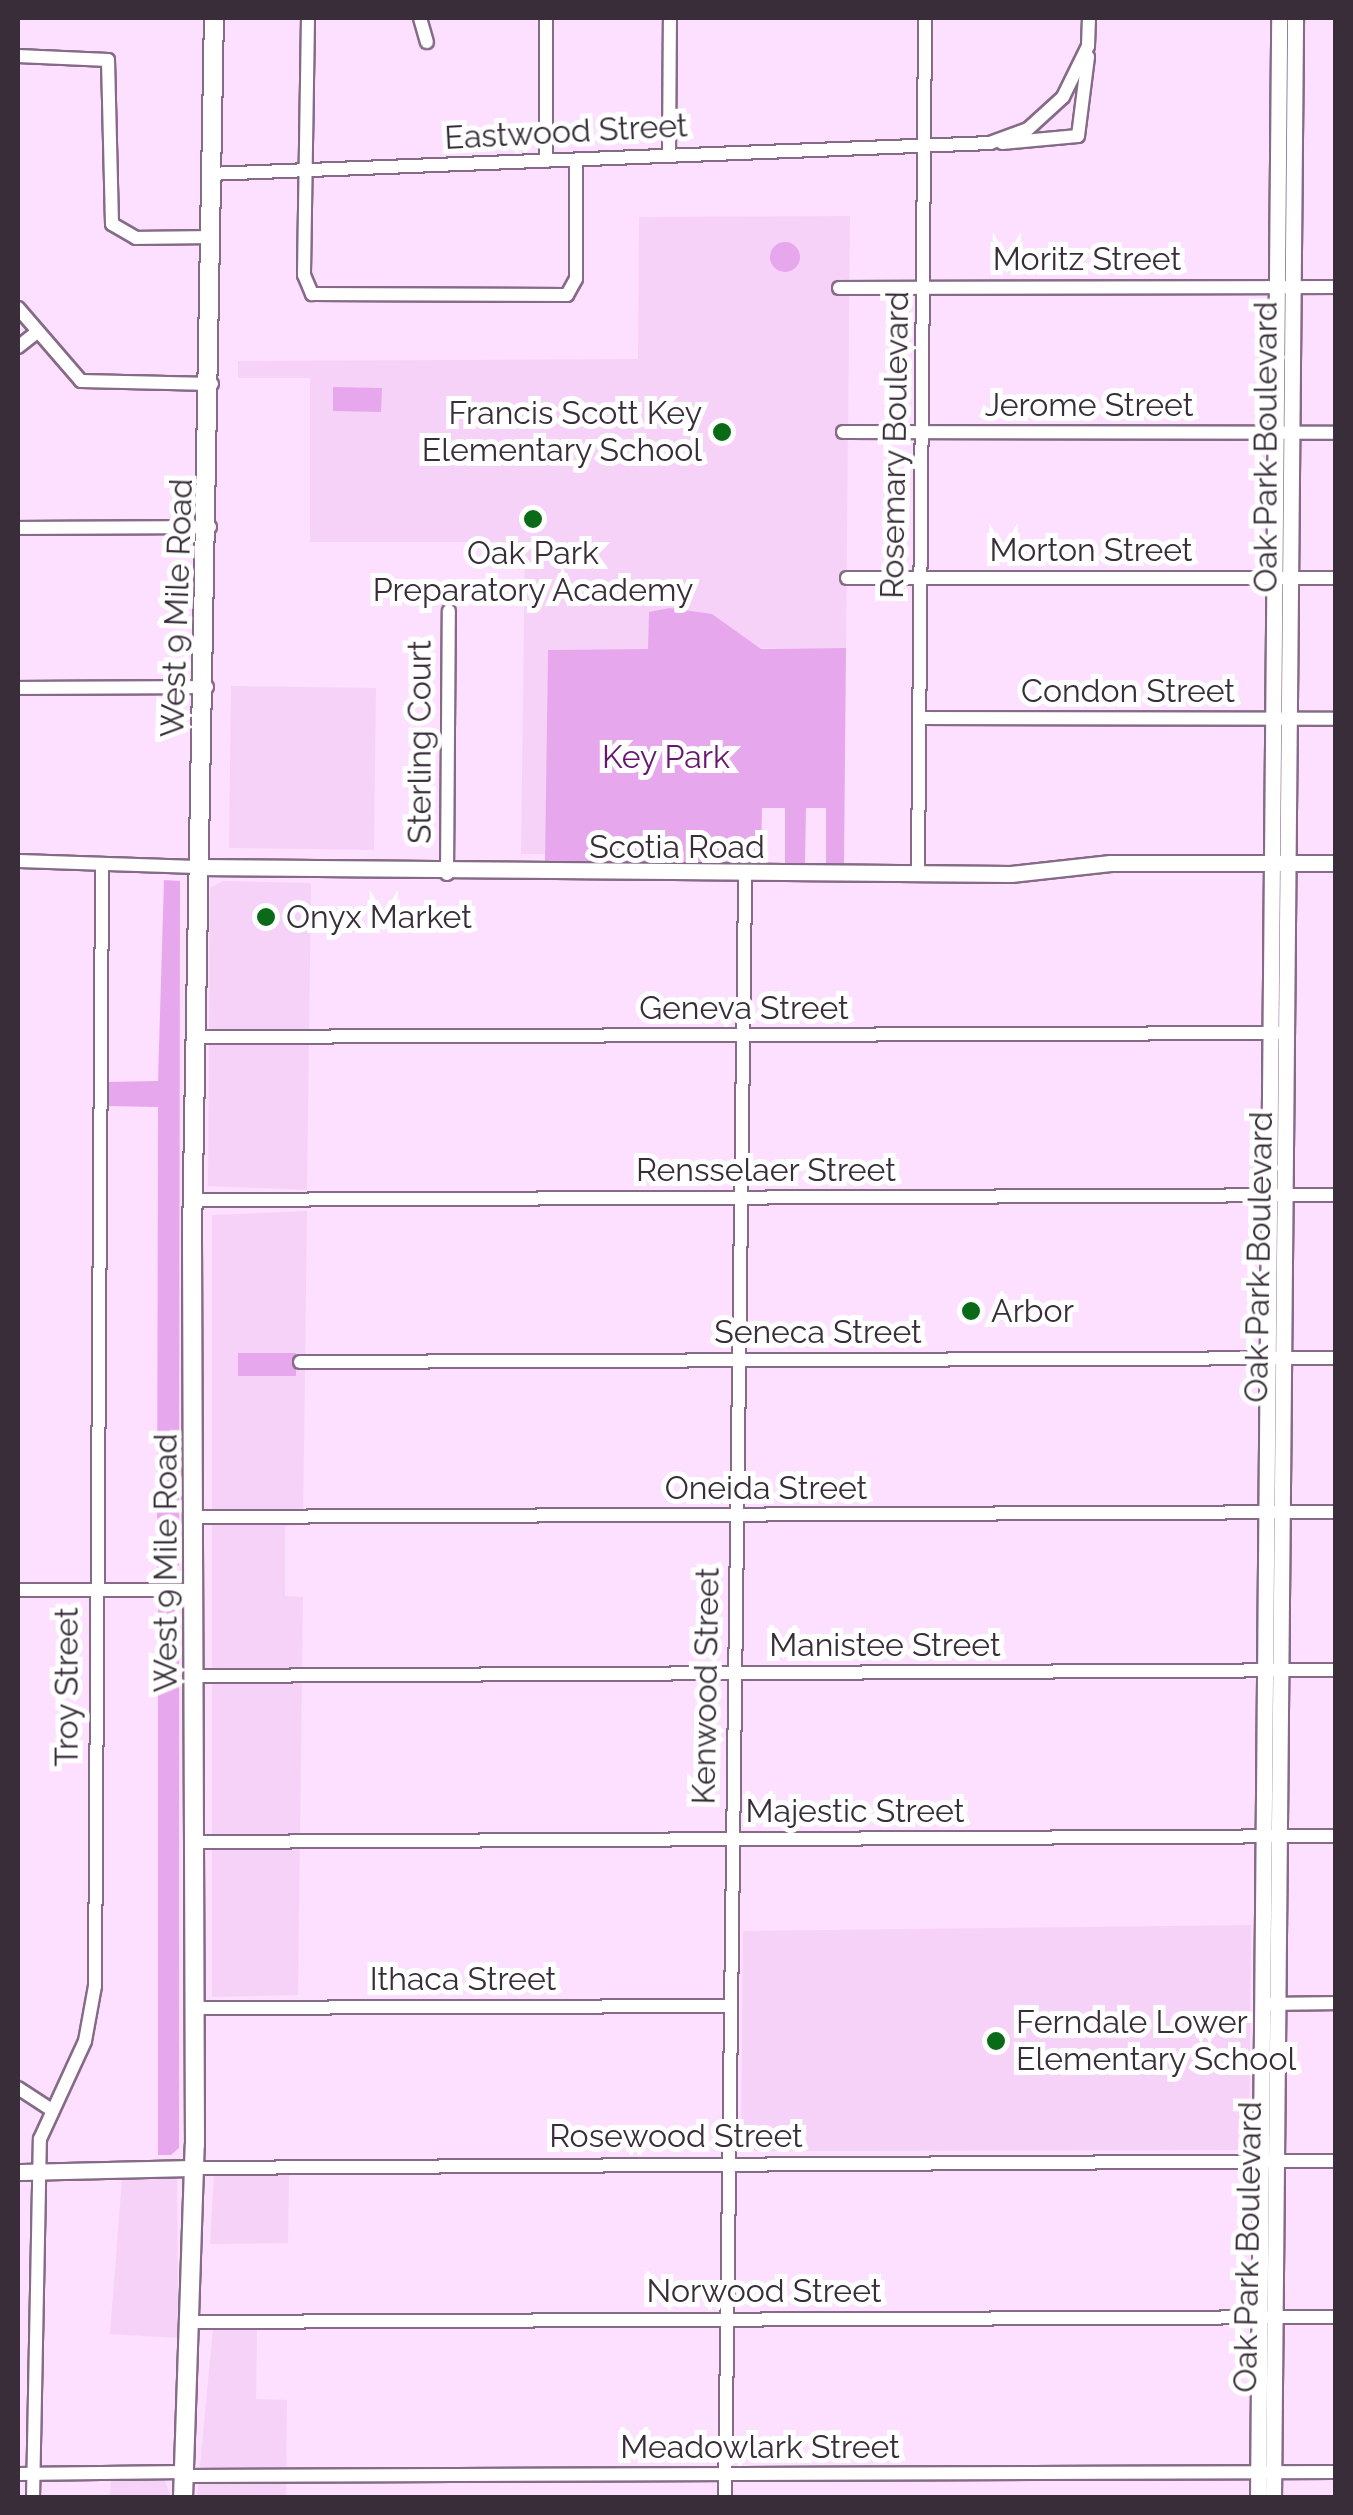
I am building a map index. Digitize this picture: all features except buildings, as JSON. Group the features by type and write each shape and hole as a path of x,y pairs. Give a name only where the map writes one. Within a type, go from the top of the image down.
{"main road":[{"name":"West 9 Mile Road","path":"184,2498 195,2168 198,867 212,528 209,174 214,18"}],"street":[{"path":"308,18 304,275 312,294 555,298 576,280 576,160"},
{"path":"420,18 427,42"},
{"path":"546,18 546,161"},
{"path":"669,154 670,18"},
{"name":"Rosemary Boulevard","path":"918,874 926,18"},
{"path":"990,143 1047,114 1088,46 1089,18"},
{"name":"Oak Park Boulevard","path":"1279,18 1286,287"},
{"name":"Oak Park Boulevard","path":"1273,2498 1266,2472 1267,2317 1286,287 1295,18"},
{"name":"Eastwood Street","path":"209,174 306,174 1078,136 1088,46"},
{"path":"18,56 108,60 112,224 136,238 209,237"},
{"name":"Moritz Street","path":"839,288 1336,287"},
{"path":"18,308 81,381 212,384"},
{"path":"18,348 36,333"},
{"name":"Jerome Street","path":"843,432 1336,433"},
{"path":"18,528 212,528"},
{"name":"Morton Street","path":"847,578 1336,578"},
{"name":"Sterling Court","path":"447,874 449,611"},
{"path":"18,688 207,687"},
{"name":"Condon Street","path":"920,718 1336,719"},
{"name":"Scotia Road","path":"18,861 447,874 918,874 1336,863"},
{"name":"Troy Street","path":"33,2498 40,2172 49,2108 80,2053 94,2002 102,865"},
{"name":"Kenwood Street","path":"725,2498 745,874"},
{"name":"Geneva Street","path":"198,1037 1282,1033"},
{"name":"Rensselaer Street","path":"197,1200 1336,1195"},
{"name":"Seneca Street","path":"300,1362 1336,1358"},
{"name":"Oneida Street","path":"196,1518 1336,1512"},
{"path":"18,1590 196,1590"},
{"name":"Manistee Street","path":"196,1676 1336,1670"},
{"name":"Majestic Street","path":"195,1849 732,1839 1336,1836"},
{"path":"1271,2004 1336,2003"},
{"name":"Ithaca Street","path":"195,2008 730,2006"},
{"path":"18,2088 49,2108"},
{"name":"Rosewood Street","path":"18,2172 729,2163 1336,2161"},
{"name":"Norwood Street","path":"192,2322 1336,2317"},
{"name":"Oak Park Boulevard","path":"1258,2498 1266,2472"},
{"name":"Meadowlark Street","path":"18,2474 1336,2472"}],"shaded area":[{"path":"850,216 846,648 548,650 546,854 521,854 525,542 310,542 310,378 238,378 238,361 638,359 639,217"},
{"path":"231,686 376,688 374,850 229,848"},
{"path":"223,881 311,883 307,1190 208,1186 210,888"},
{"path":"307,1211 303,1525 285,1526 285,1596 303,1597 298,1995 212,1997 212,1215"},
{"name":"Ferndale Lower Elementary School","path":"1251,1925 1249,2150 741,2151 743,1931"},
{"path":"289,2171 288,2243 210,2244 214,2175"},
{"path":"122,2179 177,2179 178,2338 110,2334"},
{"path":"213,2328 257,2328 256,2399 287,2400 286,2497 197,2498"},
{"path":"111,2479 164,2479 171,2497 110,2498"}],"green space":[{"path":"785,242 799,251 800,257 791,271 785,272 771,263 770,257 779,243"},
{"path":"333,387 382,388 381,412 333,411"},
{"name":"Key Park","path":"670,608 712,614 761,649 846,648 844,863 826,863 826,808 806,808 805,863 785,863 785,808 762,808 761,863 545,863 548,650 648,649 649,612"},
{"path":"164,880 180,881 179,1565 173,1578 157,1578 158,1107 106,1106 106,1082 158,1081"},
{"path":"238,1353 296,1353 296,1376 238,1376"},
{"path":"158,1602 179,1605 179,2148 171,2155 158,2155"}],"place":[{"name":"Francis Scott Key Elementary School","path":"722,432"},
{"name":"Oak Park Preparatory Academy","path":"533,519"},
{"name":"Onyx Market","path":"266,917"},
{"name":"Arbor","path":"971,1311"},
{"name":"Ferndale Lower Elementary School","path":"996,2041"}]}
